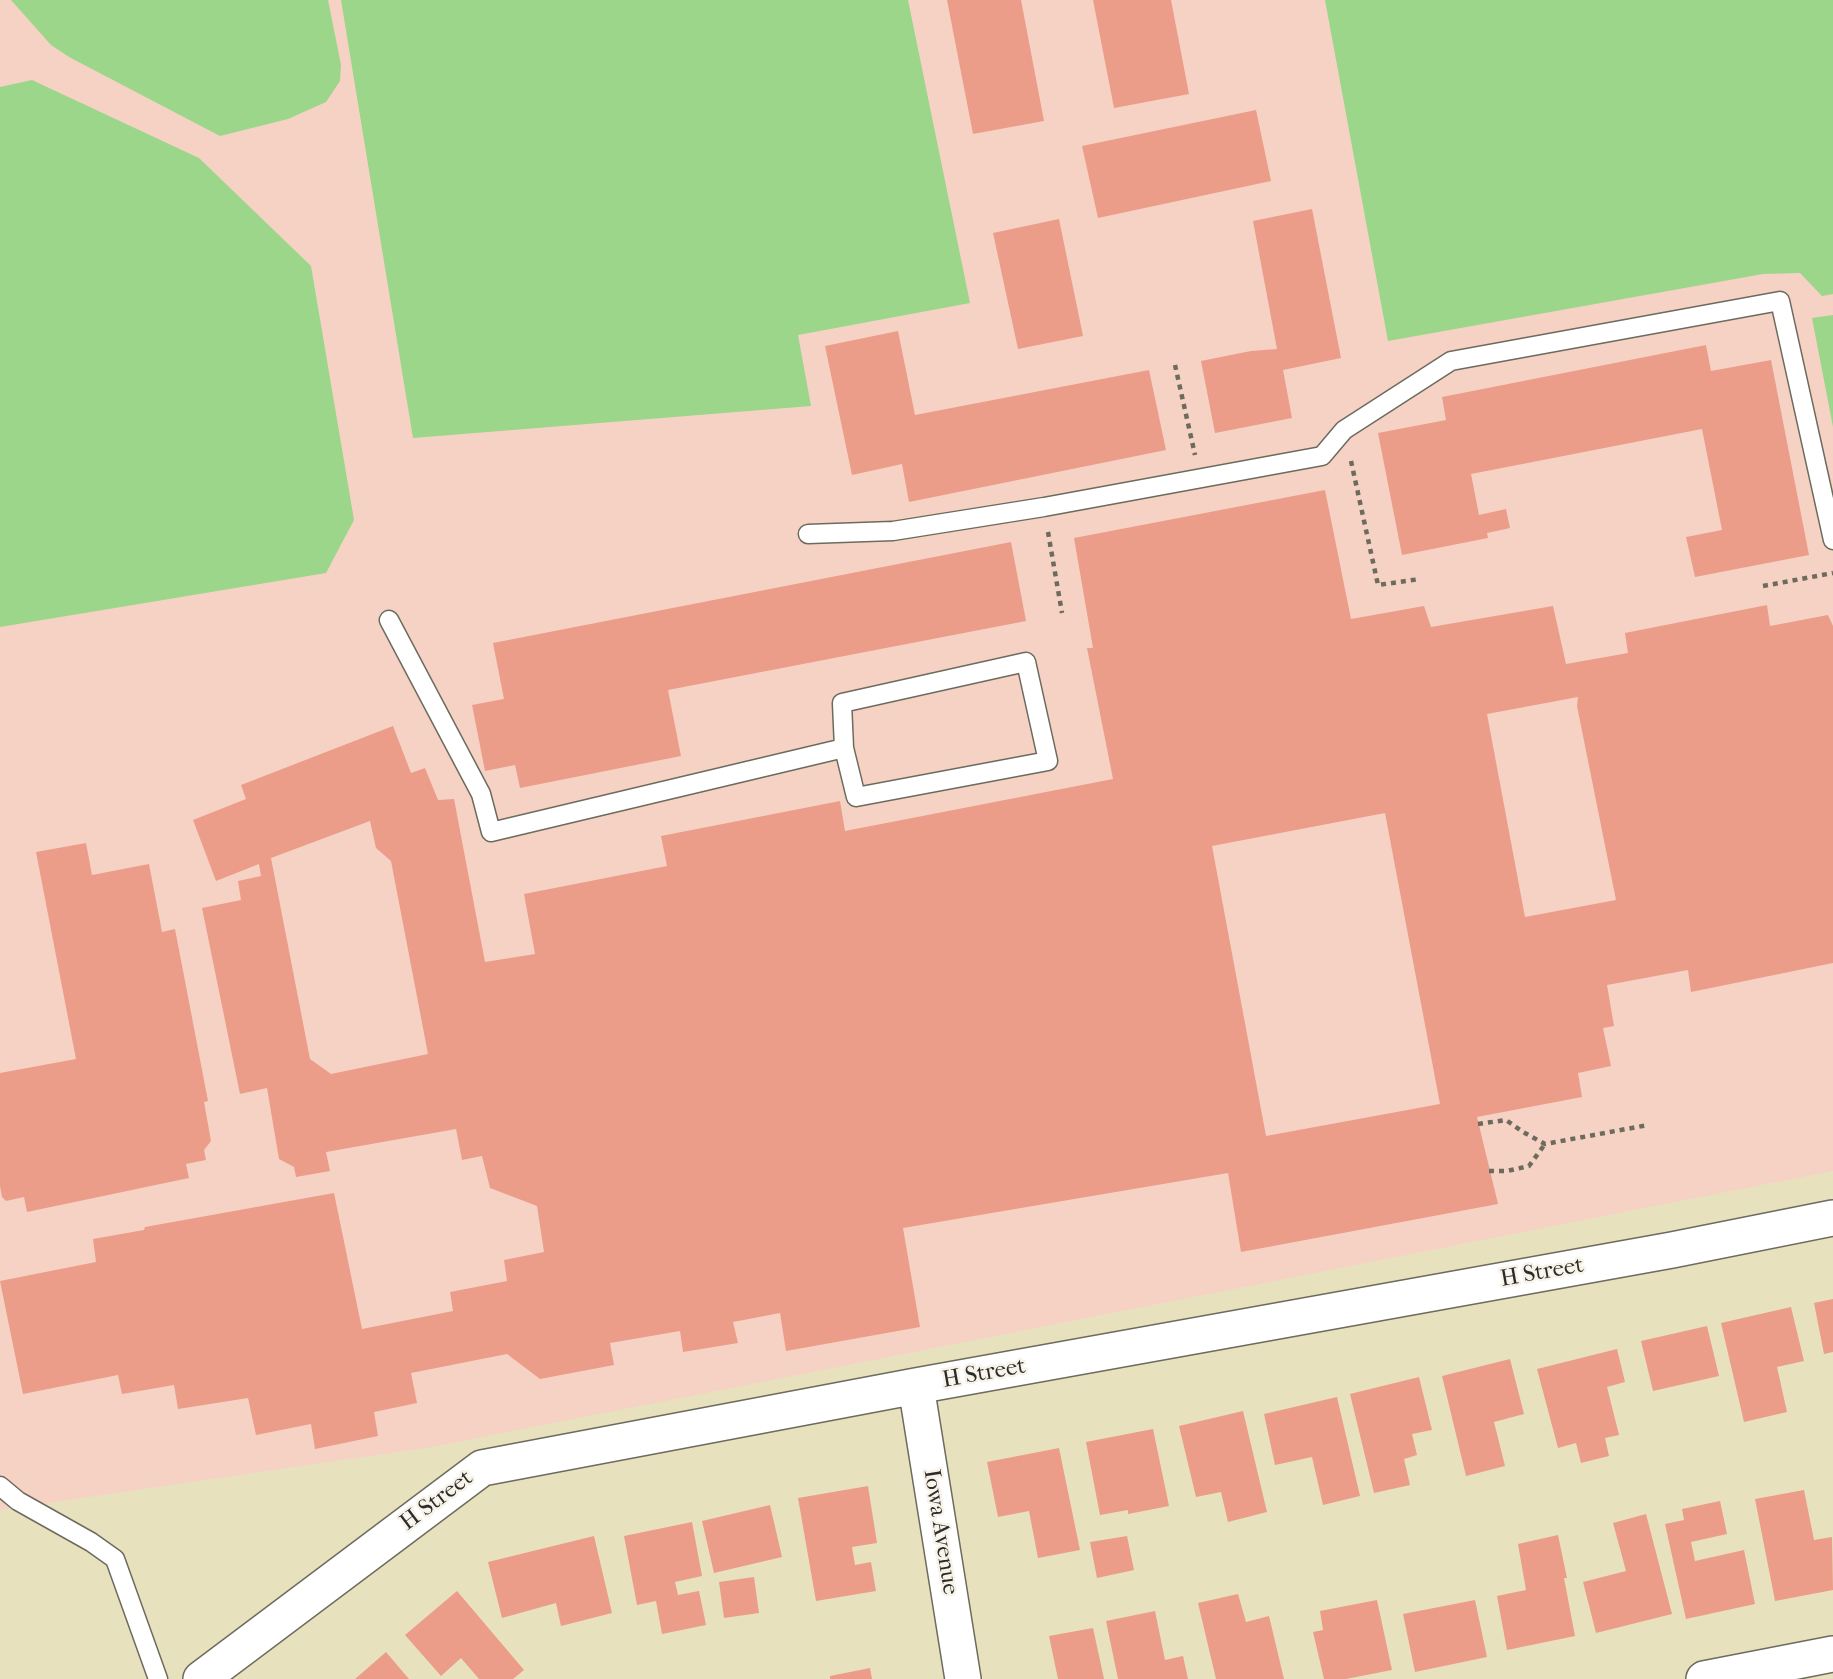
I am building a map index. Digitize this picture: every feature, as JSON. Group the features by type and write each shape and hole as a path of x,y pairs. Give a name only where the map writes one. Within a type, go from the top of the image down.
{"street":[{"name":"H Street","path":"201,1679 482,1468 916,1386 1672,1250 1833,1218"},
{"name":"Iowa Avenue","path":"916,1386 963,1679"},
{"path":"1704,1679 1833,1654"}],"lane":[{"path":"808,534 893,531 1044,507 1322,456 1344,429 1451,360 1780,301 1833,540"},
{"path":"389,620 481,794 491,832 844,748"},
{"path":"1026,662 1048,761 856,797 844,748 842,703 1026,662"},
{"path":"0,1486 18,1501 91,1542 115,1559 158,1679"}],"path":[{"path":"1175,365 1200,477"},
{"path":"1344,429 1378,585 1420,579"},
{"path":"1044,507 1062,613"},
{"path":"1763,586 1833,573"},
{"path":"1478,1124 1506,1119 1545,1144 1648,1125"},
{"path":"1489,1171 1507,1171 1529,1166 1545,1144"}],"shaded area":[{"path":"0,0 1833,0 1833,1171 432,1447 0,1510"}],"green space":[{"path":"11,0 328,0 341,65 340,81 326,102 288,119 220,136 69,57 51,45"},
{"path":"341,0 908,0 970,303 798,335 811,406 413,438"},
{"path":"1325,0 1833,0 1833,294 1822,296 1800,273 1763,274 1388,341"},
{"path":"32,80 199,158 311,266 354,520 326,573 0,627 0,87"},
{"path":"1833,315 1833,427 1812,318"}],"building":[{"path":"947,0 1021,0 1044,121 973,134"},
{"path":"1093,0 1171,0 1189,94 1114,108"},
{"path":"1256,110 1271,181 1098,218 1082,146"},
{"path":"1312,209 1341,358 1283,370 1292,418 1215,433 1201,361 1277,349 1253,221"},
{"path":"1059,219 1083,336 1018,349 993,233"},
{"path":"898,331 915,415 1149,370 1166,450 909,502 902,464 852,475 825,346"},
{"path":"1706,345 1711,371 1771,360 1809,555 1695,577 1686,537 1722,530 1702,429 1471,474 1479,515 1506,509 1510,528 1487,533 1488,538 1402,555 1378,433 1446,420 1442,397"},
{"path":"1325,490 1351,619 1424,606 1431,627 1553,606 1566,664 1628,653 1625,633 1767,605 1770,626 1828,615 1833,626 1833,963 1691,992 1688,970 1607,985 1614,1026 1603,1028 1611,1066 1578,1073 1582,1097 1477,1117 1498,1204 1241,1252 1228,1173 903,1228 920,1327 786,1351 780,1313 733,1322 738,1343 683,1352 680,1331 610,1343 614,1365 540,1379 507,1354 411,1373 417,1403 374,1412 378,1436 315,1449 311,1424 256,1435 248,1398 178,1409 174,1385 122,1394 118,1375 23,1394 0,1281 96,1262 93,1239 334,1193 362,1329 453,1311 450,1292 507,1281 504,1260 544,1252 537,1206 490,1188 482,1156 462,1160 456,1129 326,1152 330,1171 296,1177 294,1167 279,1159 267,1088 240,1094 202,908 241,900 238,881 261,876 259,864 216,881 193,820 246,799 241,785 393,726 411,773 425,768 438,800 454,799 485,962 535,954 524,894 667,866 661,836 840,801 845,831 1113,779 1087,648 1093,648 1074,538","holes":["1578,697 1577,706 1616,900 1525,917 1487,714","1385,813 1440,1104 1266,1136 1212,846","370,821 376,848 391,861 428,1054 331,1074 310,1059 271,858"]},
{"path":"1011,542 1026,621 668,690 681,756 520,788 515,765 485,771 472,705 504,699 493,643"},
{"path":"86,843 92,875 149,864 162,932 175,929 208,1101 204,1102 211,1141 204,1150 206,1160 186,1164 189,1178 27,1212 24,1197 6,1201 2,1197 0,1073 76,1059 36,852"},
{"path":"1833,1299 1833,1352 1824,1354 1814,1303"},
{"path":"1791,1307 1804,1361 1777,1367 1787,1412 1744,1422 1721,1323"},
{"path":"1707,1326 1719,1376 1653,1391 1641,1341"},
{"path":"1617,1349 1625,1382 1607,1387 1619,1435 1605,1438 1609,1456 1581,1463 1576,1443 1558,1448 1537,1369"},
{"path":"1510,1359 1524,1414 1494,1422 1505,1466 1466,1476 1442,1376"},
{"path":"1419,1377 1432,1430 1412,1434 1417,1455 1404,1459 1410,1485 1374,1493 1350,1394"},
{"path":"1337,1397 1360,1496 1323,1505 1312,1457 1275,1465 1264,1414"},
{"path":"1243,1411 1267,1512 1228,1522 1221,1492 1196,1497 1179,1426"},
{"path":"1153,1429 1169,1506 1128,1514 1128,1510 1100,1515 1086,1442"},
{"path":"1059,1448 1080,1550 1038,1558 1029,1511 998,1517 987,1462"},
{"path":"868,1486 877,1543 852,1547 855,1565 871,1562 876,1591 816,1601 798,1498"},
{"path":"1804,1490 1814,1540 1832,1537 1833,1590 1775,1601 1755,1499"},
{"path":"1720,1501 1727,1534 1691,1542 1695,1561 1744,1550 1755,1604 1686,1619 1665,1524 1684,1520 1682,1509"},
{"path":"770,1505 782,1557 714,1573 702,1521"},
{"path":"1646,1514 1672,1614 1596,1633 1583,1582 1626,1571 1613,1523"},
{"path":"692,1522 702,1576 675,1582 678,1595 699,1591 706,1625 662,1634 656,1601 637,1605 624,1536"},
{"path":"1558,1535 1575,1636 1507,1650 1497,1596 1526,1590 1518,1544"},
{"path":"594,1536 612,1613 561,1626 556,1603 502,1618 488,1562"},
{"path":"1127,1536 1134,1570 1097,1578 1090,1542"},
{"path":"754,1577 759,1613 724,1618 719,1582"},
{"path":"457,1591 524,1670 513,1679 479,1679 461,1658 441,1676 405,1635"},
{"path":"1238,1594 1246,1622 1269,1616 1284,1679 1216,1679 1198,1603"},
{"path":"1377,1600 1392,1670 1346,1679 1324,1679 1313,1632 1323,1630 1320,1611"},
{"path":"1475,1600 1487,1657 1415,1672 1403,1614"},
{"path":"1155,1611 1165,1660 1183,1656 1188,1679 1118,1679 1106,1621"},
{"path":"1093,1628 1104,1679 1058,1679 1049,1636"},
{"path":"386,1652 409,1679 355,1679"},
{"path":"870,1668 872,1679 830,1679 830,1676"}]}
